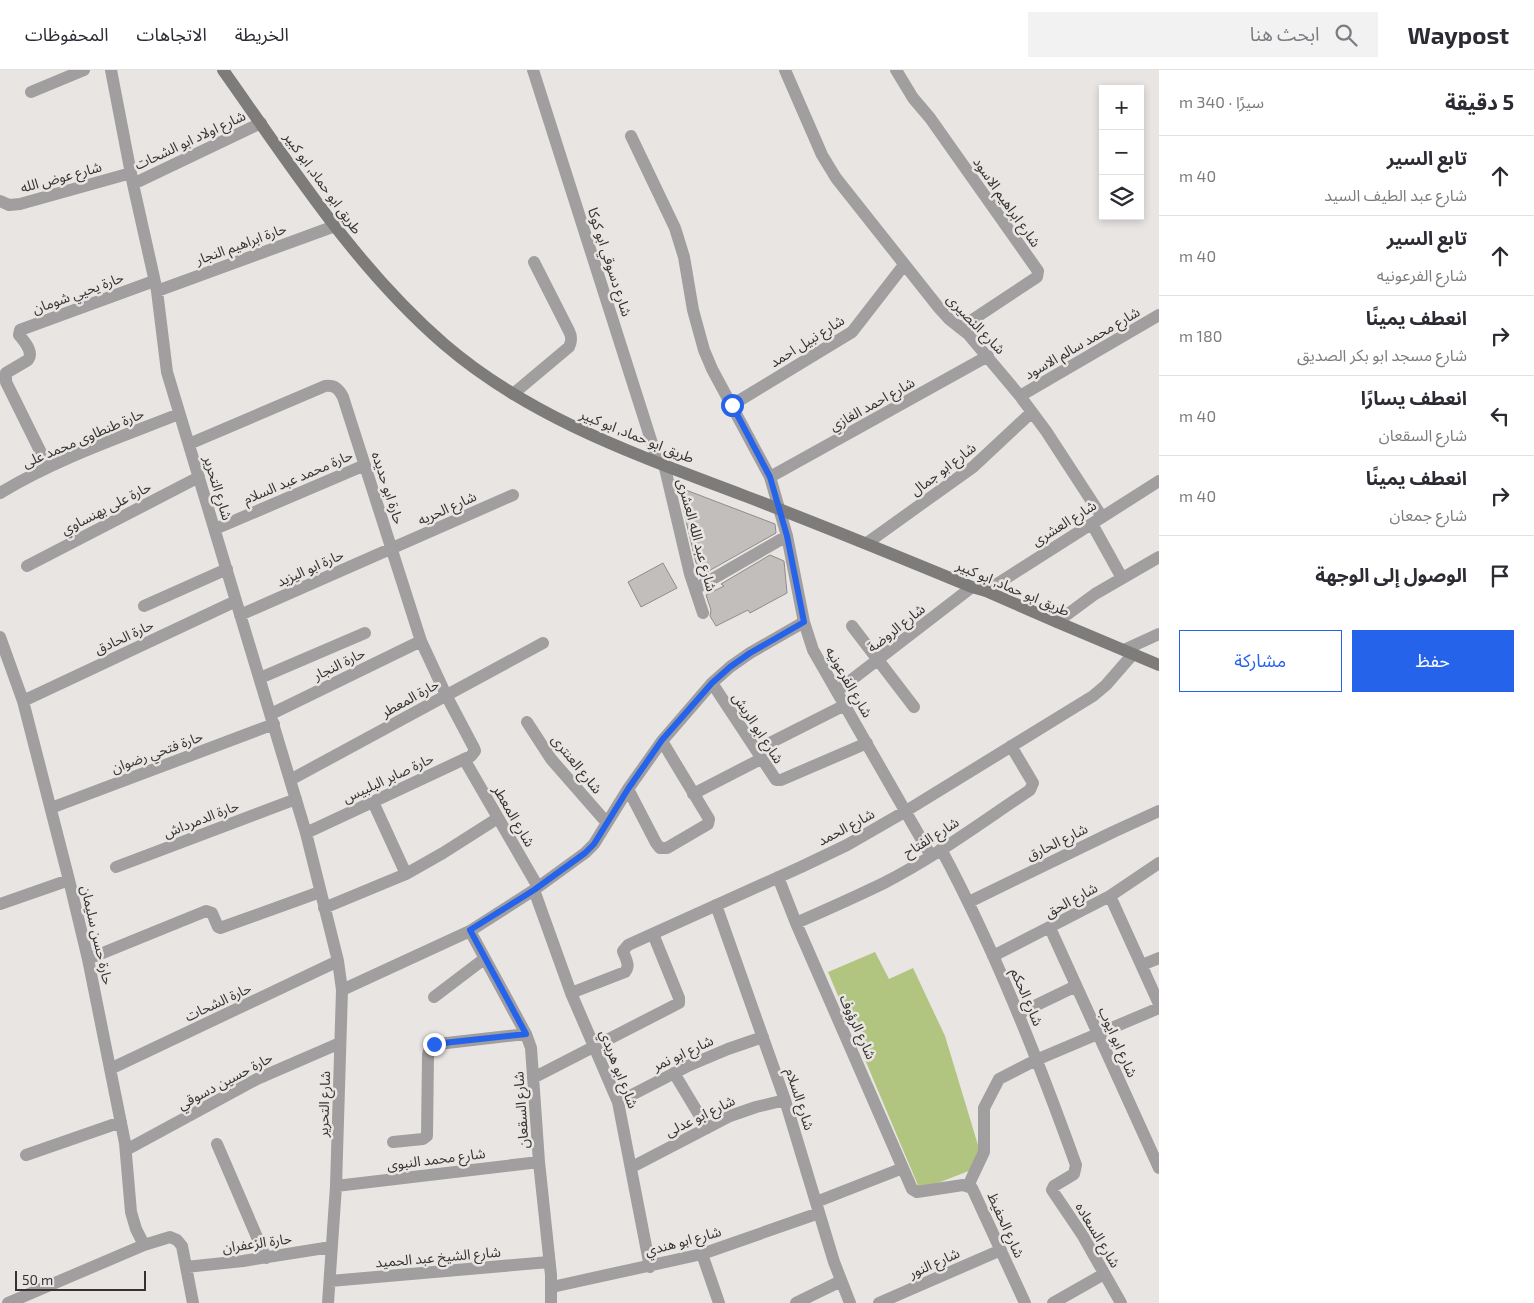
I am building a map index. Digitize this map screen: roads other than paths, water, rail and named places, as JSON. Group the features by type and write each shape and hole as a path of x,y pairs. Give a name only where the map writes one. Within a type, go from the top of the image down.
{"main road":[{"name":"طريق ابو حماد, ابو كبير","path":"224,70 335,226 370,270 406,309 445,345 486,378 543,412 602,440 986,591 1159,665"}],"street":[{"path":"31,92 84,70"},
{"name":"شارع التحرير","path":"111,70 132,179 156,286 167,372 306,833 338,961 342,990 336,1186 328,1303"},
{"name":"شارع دسوقي ابو كوكا","path":"533,70 661,463"},
{"name":"شارع النصيرى","path":"785,70 822,155 844,189 949,319 988,356 1032,412 1097,520 1122,578"},
{"name":"شارع ابراهيم الاسود","path":"896,70 913,98 1038,271 1037,277 960,328"},
{"name":"شارع اولاد ابو الشحات","path":"132,179 261,123"},
{"name":"شارع الفرعونيه","path":"631,136 675,228 684,257 698,330 712,369 770,477 787,536 804,622 815,655 906,811 936,853"},
{"name":"شارع عوض الله","path":"0,201 9,205 20,204 132,179"},
{"name":"حارة ابراهيم النجار","path":"156,286 335,226"},
{"path":"513,394 568,347 572,336 534,262"},
{"name":"شارع نبيل احمد","path":"732,405 852,332 904,264"},
{"name":"حارة يحيي شومان","path":"48,467 6,382 6,373 30,357 31,353 19,332 23,328 156,286"},
{"name":"شارع محمد سالم الاسود","path":"1020,396 1159,316"},
{"name":"شارع احمد الغازي","path":"770,477 988,356"},
{"name":"حارة ابو حديده","path":"189,444 326,386 331,385 337,388 343,397 421,641 446,695 473,745 473,754 464,760"},
{"name":"شارع ابو جمال","path":"867,543 973,467 1032,412"},
{"name":"حارة طنطاوى محمد على","path":"0,492 48,467 179,414"},
{"name":"شارع عبد الله العشرى","path":"661,463 703,613"},
{"name":"حارة محمد عبد السلام","path":"215,529 365,465"},
{"name":"حارة على بهنساوي","path":"27,566 199,477"},
{"name":"شارع العشرى","path":"986,591 1159,482"},
{"name":"شارع الحريه","path":"392,548 513,494"},
{"path":"695,589 787,536"},
{"name":"حارة ابو اليزيد","path":"240,614 392,548"},
{"path":"1057,622 1094,594 1159,558"},
{"path":"144,606 227,569"},
{"name":"شارع الروضة","path":"837,691 972,587"},
{"name":"حارة الحادق","path":"24,700 236,601"},
{"path":"342,990 470,930 536,888 585,853 594,844 628,789 662,740 712,683 750,653 804,622"},
{"path":"852,626 914,707"},
{"path":"260,678 365,633"},
{"path":"1128,652 1159,634"},
{"name":"حارة حسن سليمان","path":"0,637 24,700 70,880 121,1122 126,1150 130,1212 144,1245"},
{"name":"حارة النجار","path":"272,719 421,641"},
{"name":"حارة المعطر","path":"290,780 543,642"},
{"name":"شارع الحمد","path":"571,993 625,972 628,963 624,948 847,845 906,811 1092,696 1106,685 1128,652"},
{"name":"شارع ابو الريش","path":"712,683 773,778 778,781 867,743"},
{"path":"694,794 758,754 845,704"},
{"name":"حارة فتحي رضوان","path":"51,808 272,719"},
{"name":"شارع العنترى","path":"527,722 556,765 608,822"},
{"path":"628,789 660,848 667,848 708,824 708,817 662,740"},
{"name":"شارع الفتاح","path":"796,923 884,883 936,853 1032,788 1033,783 1011,746"},
{"name":"حارة صابر البلبيس","path":"306,833 464,760"},
{"name":"شارع المعطر","path":"464,760 536,888"},
{"name":"حارة الدمرداش","path":"116,867 296,799"},
{"path":"373,802 406,874"},
{"name":"شارع الحارق","path":"969,902 1113,832 1159,812"},
{"path":"324,908 406,874 498,818"},
{"name":"شارع الحكم","path":"936,853 969,902 1018,1014 1074,1161 1076,1170 1074,1174 1056,1184"},
{"name":"شارع الحق","path":"993,956 1110,896 1159,863"},
{"name":"شارع الرؤوف","path":"778,877 796,923 912,1189"},
{"path":"0,904 70,880"},
{"name":"شارع ابو هريدي","path":"536,888 571,993 618,1102 650,1267"},
{"path":"88,960 206,911 212,913 220,928 320,892"},
{"path":"968,1186 984,1152 984,1108 999,1079 1036,1060 1159,1006 1110,896"},
{"name":"شارع السلام","path":"716,906 785,1100 841,1281 850,1303"},
{"name":"شارع ابو ايوب","path":"1050,928 1159,1168"},
{"name":"شارع السقعان","path":"470,930 526,1034 531,1048 539,1162 552,1287 551,1303"},
{"path":"534,1078 679,1003 679,998 653,934"},
{"path":"1142,965 1159,958"},
{"path":"434,997 484,959"},
{"name":"حارة الشحات","path":"110,1069 338,961"},
{"path":"1018,1014 1076,986"},
{"path":"393,1142 423,1139 427,1136 428,1055 430,1047 438,1044 526,1034"},
{"name":"شارع ابو نمر","path":"618,1102 674,1073 728,1049 763,1037"},
{"name":"حارة حسين دسوقي","path":"126,1150 257,1080 340,1044"},
{"path":"674,1073 707,1128"},
{"name":"شارع ابو عدلى","path":"632,1167 743,1111 785,1100"},
{"path":"26,1154 121,1122"},
{"path":"218,1144 266,1258"},
{"name":"شارع محمد النبوى","path":"336,1186 539,1162"},
{"name":"شارع ابو هندي","path":"552,1287 650,1267 702,1254 818,1207 903,1168"},
{"name":"شارع السعاده","path":"1056,1184 1052,1187 1052,1192 1076,1226 1120,1303"},
{"name":"شارع الحفيظ","path":"912,1189 917,1192 968,1186 974,1191 1025,1303"},
{"path":"8,1303 144,1245 170,1237 177,1240 182,1246 193,1303"},
{"name":"حارة الزعفران","path":"186,1267 266,1258 331,1247"},
{"name":"شارع النور","path":"879,1303 1000,1250"},
{"path":"702,1254 719,1303"},
{"name":"شارع الشيخ عبد الحميد","path":"330,1282 549,1262"},
{"path":"1053,1303 1104,1274"},
{"path":"796,1303 841,1281"}]}
